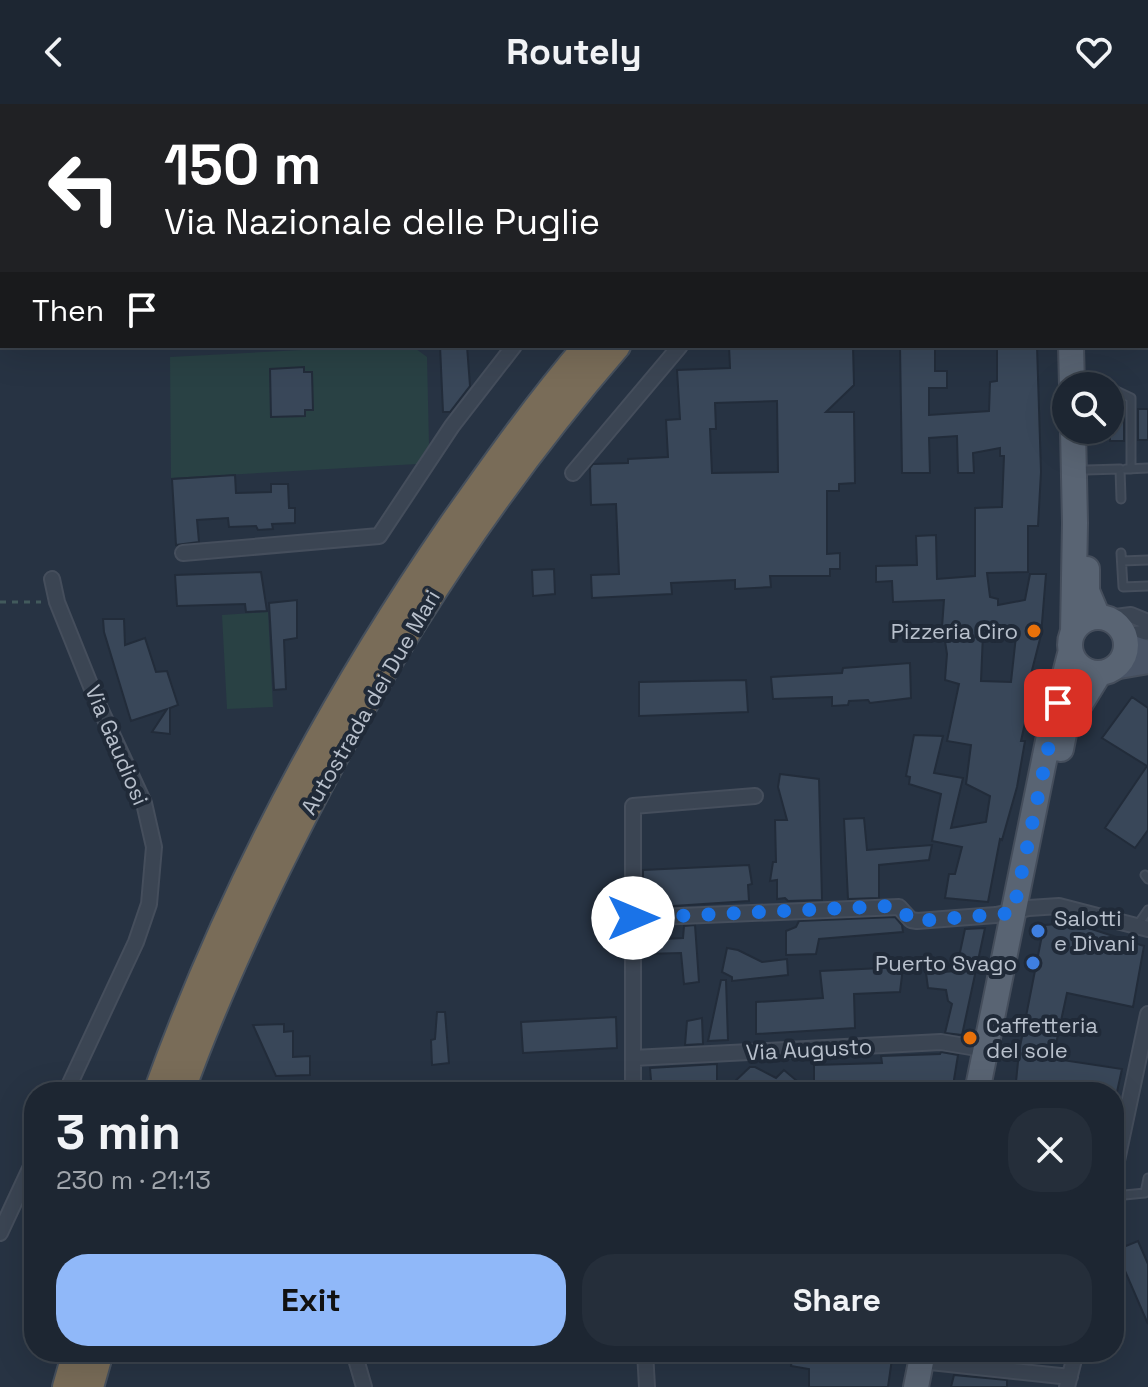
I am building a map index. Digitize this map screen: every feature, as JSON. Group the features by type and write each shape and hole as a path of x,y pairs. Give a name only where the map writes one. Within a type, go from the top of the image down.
{"highway":[{"name":"Autostrada dei Due Mari","path":"161,1082 238,897 322,731 419,573 525,423 585,348"},
{"name":"Autostrada dei Due Mari","path":"185,1082 258,907 342,743 380,677 489,511 615,348"},
{"path":"66,1387 73,1362"},
{"path":"90,1387 97,1362"}],"main road":[{"path":"1072,348 1084,372"},
{"path":"1083,348 1088,372"},
{"path":"992,1082 993,1051 1021,910 1048,741 1072,643 1073,444"},
{"path":"1085,444 1087,591 1102,618"},
{"path":"1021,910 1065,729 1106,671 1121,662 1137,641 1115,622 1102,618 1083,621 1072,643 1081,669 1106,671"},
{"path":"981,1082 993,1051"},
{"path":"916,1387 928,1362"},
{"path":"930,1362 932,1387"}],"street":[{"path":"183,553 379,536 452,426 512,348"},
{"path":"573,473 678,348"},
{"name":"Via Gaudiosi","path":"52,579 57,602 98,704 144,803 154,847 149,904 136,942 71,1082"},
{"path":"1102,618 1131,615 1148,622"},
{"path":"1106,671 1148,663"},
{"path":"633,1082 633,806 755,796"},
{"path":"633,918 889,906 899,907 911,920 917,921 1059,906 1142,928"},
{"path":"1124,1128 1148,1014"},
{"name":"Via Augusto","path":"633,1058 941,1042 993,1051"},
{"path":"0,1233 24,1181"},
{"path":"357,1362 364,1387"},
{"path":"646,1362 647,1387"},
{"path":"958,1362 1068,1382 1073,1362"}],"lane":[{"path":"1124,396 1131,398 1139,468 1148,478"},
{"path":"1086,470 1139,468"},
{"path":"1120,469 1121,499"},
{"path":"1148,560 1122,557 1123,587 1148,586"},
{"path":"1142,928 1148,910"},
{"path":"1124,1195 1145,1193 1148,1178"}],"path":[{"path":"0,602 57,602"}],"green space":[{"path":"340,348 415,348 427,357 429,445 417,464 171,478 170,357"},
{"path":"268,612 273,707 227,709 222,615"}],"building":[{"path":"440,348 467,348 470,386 450,412 443,412"},
{"path":"729,348 853,348 854,385 826,412 854,412 855,483 839,484 839,491 827,491 827,554 840,553 840,569 830,569 830,576 770,576 771,587 735,589 735,580 671,583 672,594 592,598 591,575 619,574 616,504 591,505 590,468 593,464 628,463 628,459 668,457 666,420 680,419 677,370 730,368","holes":["777,401 778,472 712,473 710,429 716,429 715,403"]},
{"path":"900,348 935,348 935,371 947,371 947,388 929,388 929,415 989,411 990,382 997,381 997,348 1037,348 1041,472 1038,526 1028,526 1028,572 987,573 990,597 998,599 998,605 1025,600 1030,574 1046,574 1041,635 1029,682 1034,682 1021,741 1025,741 1017,787 1000,839 988,902 945,898 949,874 955,874 962,847 932,841 941,794 909,784 910,777 906,776 914,735 943,736 934,773 963,778 951,828 986,822 990,796 966,784 971,745 947,741 959,684 945,680 947,654 945,641 941,641 944,600 893,602 892,581 876,582 876,566 917,565 916,536 936,535 937,579 975,576 975,508 1002,507 1004,456 1000,456 1000,448 973,453 974,473 958,473 957,436 929,438 930,473 902,473","holes":["983,633 1016,636 1011,682 981,681"]},
{"path":"304,367 304,372 312,372 313,410 305,410 305,416 271,417 270,369"},
{"path":"1138,409 1148,409 1148,440 1138,440"},
{"path":"235,475 236,493 271,492 271,484 288,484 289,508 295,508 295,523 272,524 273,529 258,530 256,526 229,527 228,518 197,520 199,542 176,545 172,479"},
{"path":"554,569 555,594 533,596 532,570"},
{"path":"261,572 267,611 246,612 245,604 177,606 175,575"},
{"path":"297,600 297,638 284,640 286,689 274,690 269,603"},
{"path":"103,619 124,619 125,645 145,638 156,672 167,671 178,705 170,708 170,734 152,732 167,709 131,721 104,632"},
{"path":"910,663 911,698 870,703 868,700 849,701 848,705 832,706 832,697 773,699 771,677 842,673 843,668"},
{"path":"746,680 748,712 639,716 639,682"},
{"path":"1132,697 1148,708 1148,830 1135,848 1105,828 1147,766 1102,738"},
{"path":"780,774 819,779 822,900 777,899 777,880 770,881 773,862 776,862 775,820 787,820 778,787"},
{"path":"864,818 867,850 932,845 929,860 879,865 879,898 848,899 844,819"},
{"path":"749,865 752,884 748,885 749,901 643,908 643,870"},
{"path":"895,917 902,925 903,932 819,939 816,954 786,955 786,931 796,927 799,921"},
{"path":"1073,923 1144,946 1133,1007 1067,993 1056,1044 1063,1048 1062,1060 1122,1069 1119,1082 1016,1082 1044,925"},
{"path":"695,925 699,982 684,984 681,953 643,954 643,940 683,938 684,926"},
{"path":"985,928 962,1035 945,1033 952,1004 948,1001 946,990 928,988 926,973 956,971 965,929"},
{"path":"727,948 762,962 787,959 788,975 732,981 732,977 722,972"},
{"path":"903,967 900,992 854,994 855,1028 756,1034 756,1002 823,998 820,971"},
{"path":"721,980 726,980 728,1040 708,1041"},
{"path":"437,1012 445,1012 449,1063 432,1065 431,1040 435,1039"},
{"path":"616,1017 617,1048 523,1053 521,1022"},
{"path":"702,1018 703,1044 685,1045 687,1021"},
{"path":"284,1024 284,1032 293,1031 293,1057 310,1056 310,1075 276,1076 253,1025"},
{"path":"958,1055 954,1082 814,1082 814,1065 882,1063 881,1056"},
{"path":"717,1064 717,1082 651,1082 650,1068"},
{"path":"750,1067 755,1067 776,1078 784,1070 798,1082 734,1082"},
{"path":"1138,1241 1148,1264 1148,1324 1124,1268 1124,1247"},
{"path":"792,1362 892,1362 888,1387 809,1387 809,1369 791,1366"},
{"path":"954,1375 1007,1380 1007,1387 951,1387"}],"place":[{"name":"Pizzeria Ciro","path":"1034,631"},
{"name":"Salotti e Divani","path":"1038,931"},
{"name":"Puerto Svago","path":"1033,963"},
{"name":"Caffetteria del sole","path":"970,1038"}],"route":[{"path":"633,918 889,906 902,908 911,920 917,921 1013,913 1058,703"}]}
